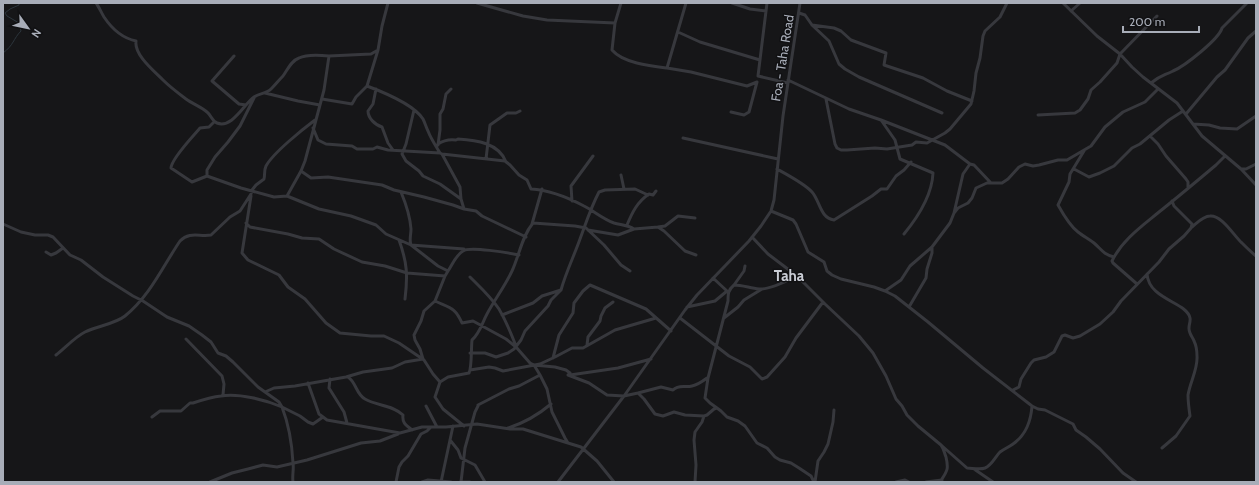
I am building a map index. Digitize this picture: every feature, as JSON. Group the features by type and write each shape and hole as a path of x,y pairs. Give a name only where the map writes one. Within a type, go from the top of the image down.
{"street":[{"path":"96,3 107,21 118,34 136,41 135,45 142,58 155,72 182,96 208,112 214,122 219,124 226,124 242,111 255,96 269,91 290,64 300,57 318,55 329,56 371,54 378,50"},
{"path":"322,99 352,104 356,97 367,86 378,50 388,3"},
{"path":"477,3 523,16 548,20 615,23"},
{"path":"621,3 615,23 612,50 617,56 650,66 691,72 747,86 757,82"},
{"path":"667,68 686,3"},
{"path":"732,3 750,9 766,11"},
{"path":"731,112 744,115 749,112 758,76 767,3"},
{"name":"Foa - Taha Road","path":"771,211 774,200 783,116 800,3"},
{"path":"826,99 835,144 837,148 841,150 897,148 912,145 916,142 927,143 933,140 950,129 972,101 983,36 985,31 1000,17 1007,3"},
{"path":"1063,3 1096,36 1120,54 1132,67 1177,103 1202,136 1241,169 1256,185"},
{"path":"1072,11 1080,3"},
{"path":"1151,83 1159,76 1173,72 1189,61 1214,40 1221,32 1222,28 1247,3"},
{"path":"799,13 805,15 812,25 829,40 839,64 845,69 859,77 942,113"},
{"path":"1038,115 1075,113 1080,110 1088,99 1091,90 1117,63 1120,54 1157,16"},
{"path":"812,25 834,28 841,31 851,40 886,53 884,65 924,78 947,91 972,101"},
{"path":"1186,114 1217,77 1225,70 1248,38 1256,31"},
{"path":"678,32 700,42 760,60"},
{"path":"234,56 212,82 239,104 246,105"},
{"path":"287,196 305,161 322,99 329,56"},
{"path":"758,76 788,82 849,109 945,145 970,164 974,165 991,183"},
{"path":"367,86 399,100 414,110 424,120 427,130 438,146 460,187 464,209"},
{"path":"438,146 440,114 443,109 446,94 451,88"},
{"path":"376,89 373,104 368,111 369,118 377,125 382,127 388,143 393,150"},
{"path":"954,213 958,208 968,203 976,188 987,183 1002,183 1008,179 1020,166 1025,164 1033,166 1058,160 1068,160 1084,151 1092,146 1105,127 1123,112 1145,102 1158,89"},
{"path":"265,93 298,101 320,104"},
{"path":"207,176 207,170 215,157 240,126 255,96"},
{"path":"414,110 402,154 406,161 423,176 440,184 461,199"},
{"path":"486,159 489,145 490,125 507,113 516,113 520,110"},
{"path":"1074,169 1089,177 1114,166 1125,153 1140,144 1169,120 1183,111"},
{"path":"1193,124 1237,129 1256,116"},
{"path":"56,355 86,332 124,317 141,300 180,241 184,237 190,235 211,235 230,217 240,211 256,185 264,179 266,166 277,153 305,127 315,120"},
{"path":"881,120 894,140 900,159 911,162 933,173 932,182 925,203 918,216 904,234"},
{"path":"214,122 209,127 200,128 173,160 171,168 192,182 207,176 252,192 274,197 287,196 319,209 351,216 376,225 386,234 411,245 438,266 448,271"},
{"path":"313,128 318,140 326,144 352,146 357,149 373,149 378,146 388,150 441,153 507,162"},
{"path":"1150,136 1186,179 1188,182 1188,188"},
{"path":"683,138 778,159"},
{"path":"438,146 443,141 450,139 478,141 489,145 500,151 507,162 519,175 527,180 531,189 542,189 563,196 585,206 613,223 634,228"},
{"path":"1084,151 1070,174 1069,182 1058,204 1061,211 1077,231 1094,243 1107,255 1114,257"},
{"path":"572,201 571,186 593,156"},
{"path":"1137,284 1113,263 1112,261 1114,257 1145,223 1225,156"},
{"path":"777,169 811,191 826,218 834,220 881,189 887,189 896,176 911,162"},
{"path":"885,291 901,280 910,266 932,247 950,223 954,213 963,174 970,164"},
{"path":"1241,169 1246,169 1256,164"},
{"path":"301,171 311,178 328,177 343,180 370,182 409,195 424,197 476,211 482,216 526,237"},
{"path":"622,175 624,189"},
{"path":"470,370 472,340 476,337 519,255 532,225 542,189"},
{"path":"470,353 485,353 496,357 508,353 522,340 526,331 561,290 567,269 590,210 599,192 635,189 648,195"},
{"path":"626,225 634,209 644,197 653,195 656,191"},
{"path":"252,192 242,253 248,260 279,275 288,287 305,299 326,323 340,333 384,336 399,343 423,359"},
{"path":"401,192 408,210 411,230 411,245"},
{"path":"1172,201 1174,206 1190,221 1192,224 1191,228"},
{"path":"558,482 624,396 687,307 752,237 771,211 793,220 808,252 824,262 827,271 832,275 841,279 863,283 885,291 909,307 1032,406 1068,420 1073,424 1076,430 1100,449 1123,473 1136,482"},
{"path":"588,230 618,235 634,228 665,226 678,216 695,218"},
{"path":"1013,390 1018,387 1021,379 1034,360 1046,357 1054,352 1062,336 1065,335 1073,338 1080,336 1100,324 1191,228 1206,216 1212,216 1219,219 1256,256"},
{"path":"532,225 536,222 584,227 604,245 621,265 630,271"},
{"path":"246,223 250,227 302,238 319,239 334,249 362,262 385,266 407,273 445,276"},
{"path":"3,224 21,232 35,235 48,235 53,237 70,255 81,260 103,277 167,317 189,326 202,335 211,342 218,353 226,356 258,387 279,402 286,419 291,441 293,482"},
{"path":"658,227 685,251 696,255"},
{"path":"752,237 768,254 797,276 859,336 873,353 886,376 896,399 907,415 966,468 986,468 1004,450 1018,440 1028,426 1032,414 1032,406"},
{"path":"399,240 405,256 407,273 405,298"},
{"path":"411,245 464,249 473,248 519,255"},
{"path":"909,307 926,278 932,247"},
{"path":"46,252 51,255 63,248"},
{"path":"440,382 423,359 414,335 424,311 434,301 445,276 464,249"},
{"path":"687,307 715,301 734,285 744,271 745,266"},
{"path":"1147,274 1148,282 1156,291 1171,302 1181,306 1190,318 1188,327 1194,341 1198,357 1188,395 1190,416 1176,436 1162,448"},
{"path":"724,318 744,300 762,289 786,282 797,276"},
{"path":"470,277 493,302 502,315 516,347"},
{"path":"713,278 727,292 728,301 708,378 705,398 721,410 727,417 738,421 745,426 758,443 766,448 774,457 791,463 810,476 814,482"},
{"path":"553,358 559,335 573,312 574,303 583,290 590,285 642,307 671,331"},
{"path":"734,285 762,289"},
{"path":"502,315 533,304 542,296 551,292 561,290"},
{"path":"434,301 454,310 458,314 462,323 474,321 508,340 530,363 566,370 570,373 568,375"},
{"path":"587,345 588,337 600,321 605,308 613,302"},
{"path":"680,318 716,347 750,367 762,380 767,377 785,357 796,338 823,302"},
{"path":"464,426 443,409 435,397 440,382 448,377 469,373 470,370 489,367 503,371 540,364 572,348 583,348 615,330 656,318"},
{"path":"186,339 222,376 224,384 223,396"},
{"path":"265,392 274,388 296,386 348,377 363,372 392,368 405,362 423,359"},
{"path":"568,375 618,368 651,359"},
{"path":"534,365 547,388 556,419 568,442"},
{"path":"470,482 461,482 465,448 472,425 474,412 478,406 509,389 519,386 540,375"},
{"path":"568,375 589,383 606,395 624,396 661,387 673,390 680,386 692,387 708,378"},
{"path":"348,377 359,394 365,399 399,411 403,415 405,424 412,430"},
{"path":"330,379 329,388 344,412 347,423"},
{"path":"308,383 319,414 327,420 400,433"},
{"path":"638,393 655,414 659,416 674,412 685,415 704,416 717,408"},
{"path":"152,417 160,411 181,411 190,404 223,396 255,399 272,403 314,424 323,417"},
{"path":"506,428 518,425 540,413 551,404"},
{"path":"426,406 437,427"},
{"path":"814,482 818,461 828,444 834,410"},
{"path":"695,482 695,432 704,416"},
{"path":"210,482 232,473 263,465 277,467 313,458 361,443 380,441 400,433 422,427 464,426 477,424 523,429 568,442 583,449 597,461 614,482"},
{"path":"442,482 453,426"},
{"path":"396,482 399,467 402,462 408,456 421,434 428,431 431,427"},
{"path":"450,440 461,458 475,465 485,482"},
{"path":"926,482 941,481 946,474 948,465 941,445"},
{"path":"972,468 993,482"},
{"path":"422,482 428,480 451,482"},
{"path":"896,482 904,480 909,482"}],"waterway":[{"path":"3,53 21,31 19,23 7,16 5,13 19,5 19,3"}],"district":[{"name":"Taha","path":"789,276"}]}
